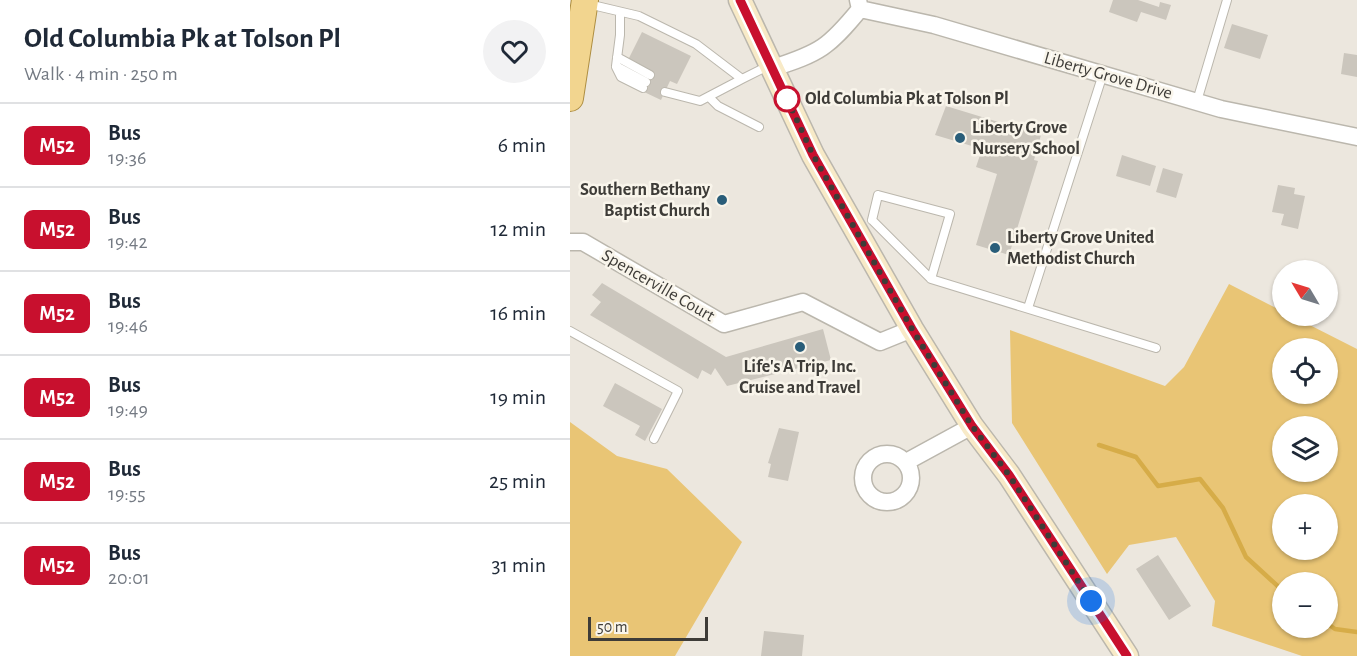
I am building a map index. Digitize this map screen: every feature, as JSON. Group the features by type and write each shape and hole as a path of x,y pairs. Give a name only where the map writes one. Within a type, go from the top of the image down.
{"main road":[{"path":"740,0 813,155 863,224 912,329 972,426 1009,475 1127,656"},
{"path":"570,98 585,2"}],"street":[{"path":"772,66 815,54 838,36 859,5"},
{"name":"Liberty Grove Drive","path":"859,5 1197,101 1357,137"},
{"name":"Spencerville Court","path":"570,242 583,242 724,324 803,302 880,342 912,329"},
{"path":"906,462 972,426"}],"lane":[{"path":"1197,101 1227,0"},
{"path":"585,2 639,16 696,44 742,79"},
{"path":"616,62 646,82 621,77 616,62 620,12"},
{"path":"665,91 700,101 772,66"},
{"path":"1028,308 1103,74"},
{"path":"710,98 718,106 759,127"},
{"path":"931,279 950,214 878,195 863,224 931,279 1156,348"},
{"path":"570,331 678,391 654,439"}],"shaded area":[{"path":"1229,284 1272,306 1272,326 1312,326 1335,338 1272,338 1272,404 1338,404 1338,339 1357,349 1357,656 1302,656 1212,626 1215,601 1176,537 1129,545 1107,574 1012,423 1010,330 1165,386 1184,367"},
{"path":"570,422 617,456 667,469 742,542 675,656 570,656"}],"building":[{"path":"1113,0 1138,0 1159,7 1160,2 1171,5 1166,20 1141,12 1137,22 1109,12"},
{"path":"1232,24 1268,35 1260,59 1224,48"},
{"path":"642,32 691,56 677,84 670,81 661,100 642,91 628,60"},
{"path":"1344,53 1357,55 1357,77 1341,74"},
{"path":"946,106 1041,135 1034,160 1038,161 1009,255 976,245 997,174 976,167 982,149 935,135"},
{"path":"1122,155 1156,166 1150,186 1116,176"},
{"path":"1163,168 1183,174 1176,198 1156,192"},
{"path":"1278,185 1295,188 1294,194 1305,196 1298,229 1281,225 1284,214 1272,212"},
{"path":"602,283 726,357 823,329 831,360 727,386 715,368 711,375 702,370 698,379 590,315 601,302 592,295"},
{"path":"615,383 662,409 645,441 635,435 640,426 603,406"},
{"path":"779,428 799,432 788,481 768,477 771,464 768,463"},
{"path":"1158,555 1191,606 1169,620 1136,569"},
{"path":"764,631 804,635 802,656 761,656"}],"waterway":[{"path":"1099,445 1136,457 1158,486 1200,479 1223,508 1246,557 1272,581"},
{"path":"1338,629 1357,632"}],"bus line":[{"name":"M52","path":"740,0 813,155 912,329 972,426 1009,475 1127,656"}],"place":[{"name":"Old Columbia Pk at Tolson Pl","path":"787,99"},
{"name":"Liberty Grove Nursery School","path":"960,138"},
{"name":"Southern Bethany Baptist Church","path":"722,200"},
{"name":"Liberty Grove United Methodist Church","path":"995,248"},
{"name":"Life's A Trip, Inc. Cruise and Travel","path":"800,347"}],"route":[{"path":"787,99 783,90 813,155 912,329 972,426 1009,475 1091,601"}]}
